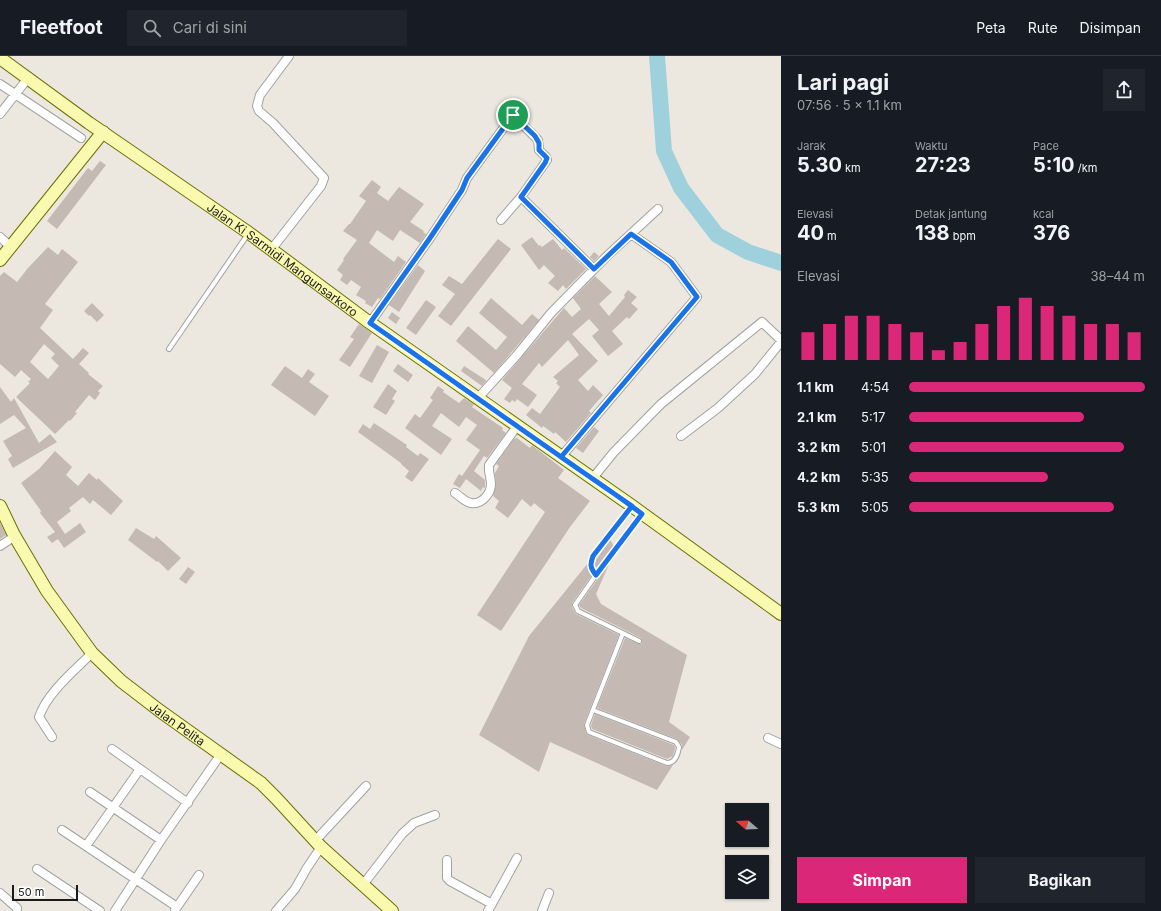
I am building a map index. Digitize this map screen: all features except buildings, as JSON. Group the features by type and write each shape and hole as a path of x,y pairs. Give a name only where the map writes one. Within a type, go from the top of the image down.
{"main road":[{"name":"Jalan Ki Sarmidi Mangunsarkoro","path":"0,58 249,234 370,323 518,425 781,614"},
{"path":"0,260 103,132"},
{"name":"Jalan Pelita","path":"0,506 15,536 47,591 92,653 121,681 261,783 318,844 362,886 392,911"}],"street":[{"path":"271,250 321,186 324,178 273,123 259,111 257,106 260,95 288,56"},
{"path":"0,114 28,78"},
{"path":"0,84 81,138"},
{"path":"370,323 430,238 462,190 467,178 513,115 535,136 539,143 539,150 547,160 521,197 501,220"},
{"path":"521,197 594,269"},
{"path":"478,398 517,355 551,313 594,269 658,209"},
{"path":"561,457 697,297 671,262 631,234"},
{"path":"0,237 11,246"},
{"path":"592,479 614,452 661,404 762,322 781,341 755,374 718,408 681,436"},
{"path":"455,493 471,503 478,503 488,495 492,484 488,471 489,465 518,425"},
{"path":"0,546 15,536"},
{"path":"52,737 39,717 42,707 92,653"},
{"path":"768,738 781,744"},
{"path":"112,749 188,803"},
{"path":"115,911 161,840 221,754"},
{"path":"86,846 140,769"},
{"path":"276,911 295,889 318,844 366,786"},
{"path":"90,792 161,840"},
{"path":"362,886 402,834 410,826 435,815"},
{"path":"62,830 136,880 175,909 199,874"},
{"path":"447,860 447,878 490,907 517,858"},
{"path":"37,869 100,911"},
{"path":"0,893 17,908 17,911"},
{"path":"542,911 549,893"}],"lane":[{"path":"169,349 249,234"},
{"path":"637,510 575,605 576,608 639,641"},
{"path":"596,575 592,571 591,566 593,556 637,510"},
{"path":"593,710 676,742 679,747 674,761 667,763 589,732 587,728 587,725 623,633"}],"waterway":[{"path":"657,56 664,151 681,188 717,235 748,252 781,263"}],"route":[{"path":"513,115 467,178 462,190 430,238 370,323 518,425 561,457 632,506 593,556 591,566 592,571 596,575 642,514 632,506 592,479 561,457 697,297 671,262 631,234 594,269 547,223 521,197 547,158 540,152 539,143 535,136 513,115"}]}
